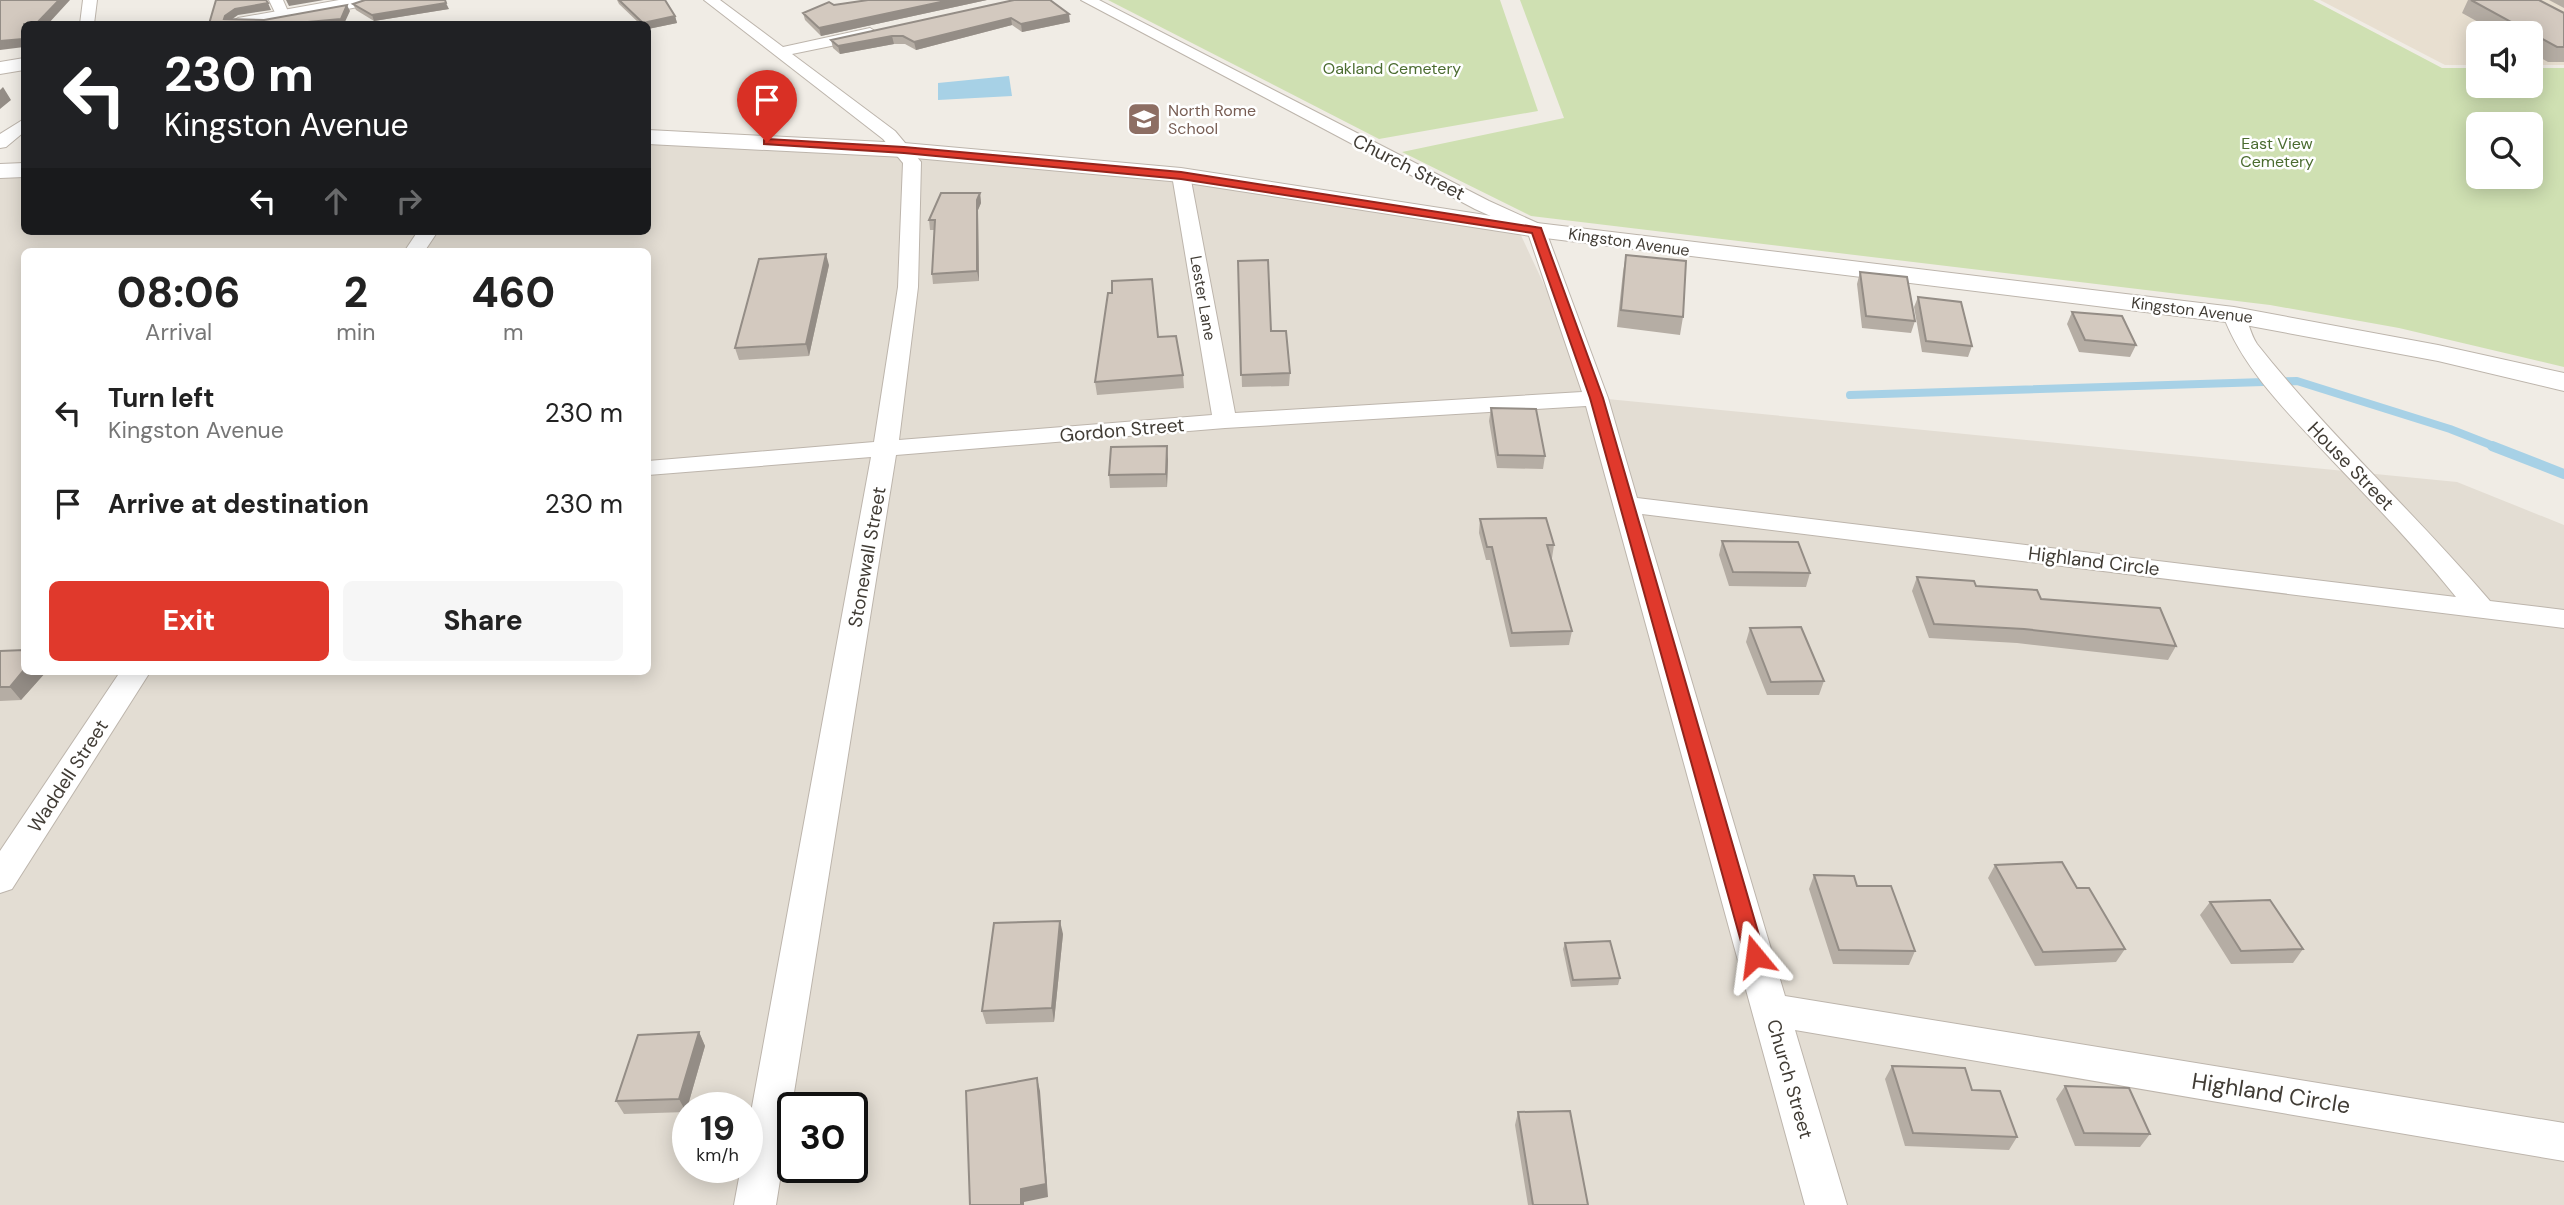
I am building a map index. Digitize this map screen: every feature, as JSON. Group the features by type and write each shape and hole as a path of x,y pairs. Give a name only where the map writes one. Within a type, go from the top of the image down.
{"street":[{"path":"87,21 90,0"},
{"path":"246,21 279,8 369,0"},
{"path":"711,0 889,135 904,150"},
{"name":"Church Street","path":"1088,0 1482,205 1537,230 1596,398 1826,1205"},
{"path":"780,52 886,29"},
{"path":"0,68 21,64"},
{"path":"0,143 21,126"},
{"name":"Kingston Avenue","path":"651,137 904,150 1181,176 1537,230 1740,257 2234,315 2426,350 2564,382"},
{"name":"Stonewall Street","path":"755,1205 885,450 908,287 912,162 904,150"},
{"path":"0,171 21,170"},
{"name":"Lester Lane","path":"1181,176 1225,421"},
{"name":"House Street","path":"2234,315 2244,342 2305,417 2435,553 2481,608"},
{"name":"Gordon Street","path":"651,468 1225,421 1596,398"},
{"name":"Highland Circle","path":"1625,504 2564,620"},
{"name":"Waddell Street","path":"0,879 133,675"},
{"name":"Highland Circle","path":"1770,1010 2564,1142"}],"shaded area":[{"path":"2320,0 2564,0 2564,65 2543,65 2543,21 2466,21 2466,65 2445,65"},
{"path":"651,137 1150,172 1518,229 1597,398 2457,482 2564,525 2564,1205 0,1205 0,171 21,170 21,235 651,235"}],"green space":[{"name":"Oakland Cemetery","path":"1108,0 1500,0 1538,111 1379,139"},
{"name":"East View Cemetery","path":"1520,0 2313,0 2442,68 2466,68 2466,98 2543,98 2543,68 2564,68 2564,367 2399,328 2270,305 1531,216 1402,152 1564,118"}],"water":[{"path":"1009,76 1012,96 938,100 938,83"}],"building":[{"path":"0,0 59,0 39,21 21,21 21,39 0,41"},
{"path":"216,0 266,0 268,3 235,9 224,19 264,20 347,5 341,19 210,21"},
{"path":"365,0 445,0 446,3 372,15 353,4"},
{"path":"619,0 665,0 675,16 651,21 641,21"},
{"path":"868,0 950,0 819,28 803,13 829,2 834,5"},
{"path":"1014,0 1050,0 1069,14 1021,24 1011,18 914,42 903,36 892,36 838,46 831,40"},
{"path":"2471,0 2539,0 2564,13 2564,47 2557,47 2543,39 2543,21 2509,21"},
{"path":"941,193 980,193 977,200 977,271 932,274 935,220 929,220"},
{"path":"826,254 806,344 735,348 759,259"},
{"path":"1626,255 1686,261 1683,317 1621,310"},
{"path":"1268,260 1271,331 1286,331 1290,373 1241,375 1238,261"},
{"path":"1860,272 1907,277 1915,321 1866,316"},
{"path":"1152,279 1158,337 1176,336 1183,375 1095,382 1112,281"},
{"path":"1918,297 1961,302 1972,346 1926,341"},
{"path":"2072,312 2122,316 2136,345 2085,340"},
{"path":"1491,408 1536,409 1545,456 1498,455"},
{"path":"1167,446 1166,474 1109,475 1111,447"},
{"path":"1546,518 1554,545 1547,545 1572,631 1512,633 1492,547 1487,547 1480,519"},
{"path":"1722,541 1798,542 1810,573 1733,572"},
{"path":"1917,577 1974,581 1976,586 2037,590 2041,599 2160,608 2176,646 2024,629 1934,624"},
{"path":"1801,627 1824,681 1771,682 1750,628"},
{"path":"21,650 21,674 10,687 0,687 0,651"},
{"path":"2062,862 2077,888 2089,888 2125,949 2043,952 1995,865"},
{"path":"1814,875 1854,876 1857,886 1891,886 1915,951 1839,950"},
{"path":"2270,900 2303,949 2241,951 2210,902"},
{"path":"1060,921 1052,1008 982,1011 994,923"},
{"path":"1610,941 1620,978 1573,980 1565,943"},
{"path":"699,1032 681,1092 672,1092 672,1099 616,1101 638,1035"},
{"path":"1892,1066 1965,1068 1972,1090 2000,1091 2017,1137 1913,1133"},
{"path":"1037,1078 1046,1184 1021,1189 1021,1205 970,1205 966,1091"},
{"path":"2065,1086 2129,1088 2150,1134 2084,1133"},
{"path":"1570,1111 1588,1205 1533,1205 1518,1112"}],"waterway":[{"path":"1850,395 2297,381 2450,429 2496,447"},
{"path":"2492,446 2564,474"}],"place":[{"name":"North Rome School","path":"1144,119"}],"route":[{"path":"767,142 904,150 1181,176 1537,230 1596,398 1755,956"}]}
